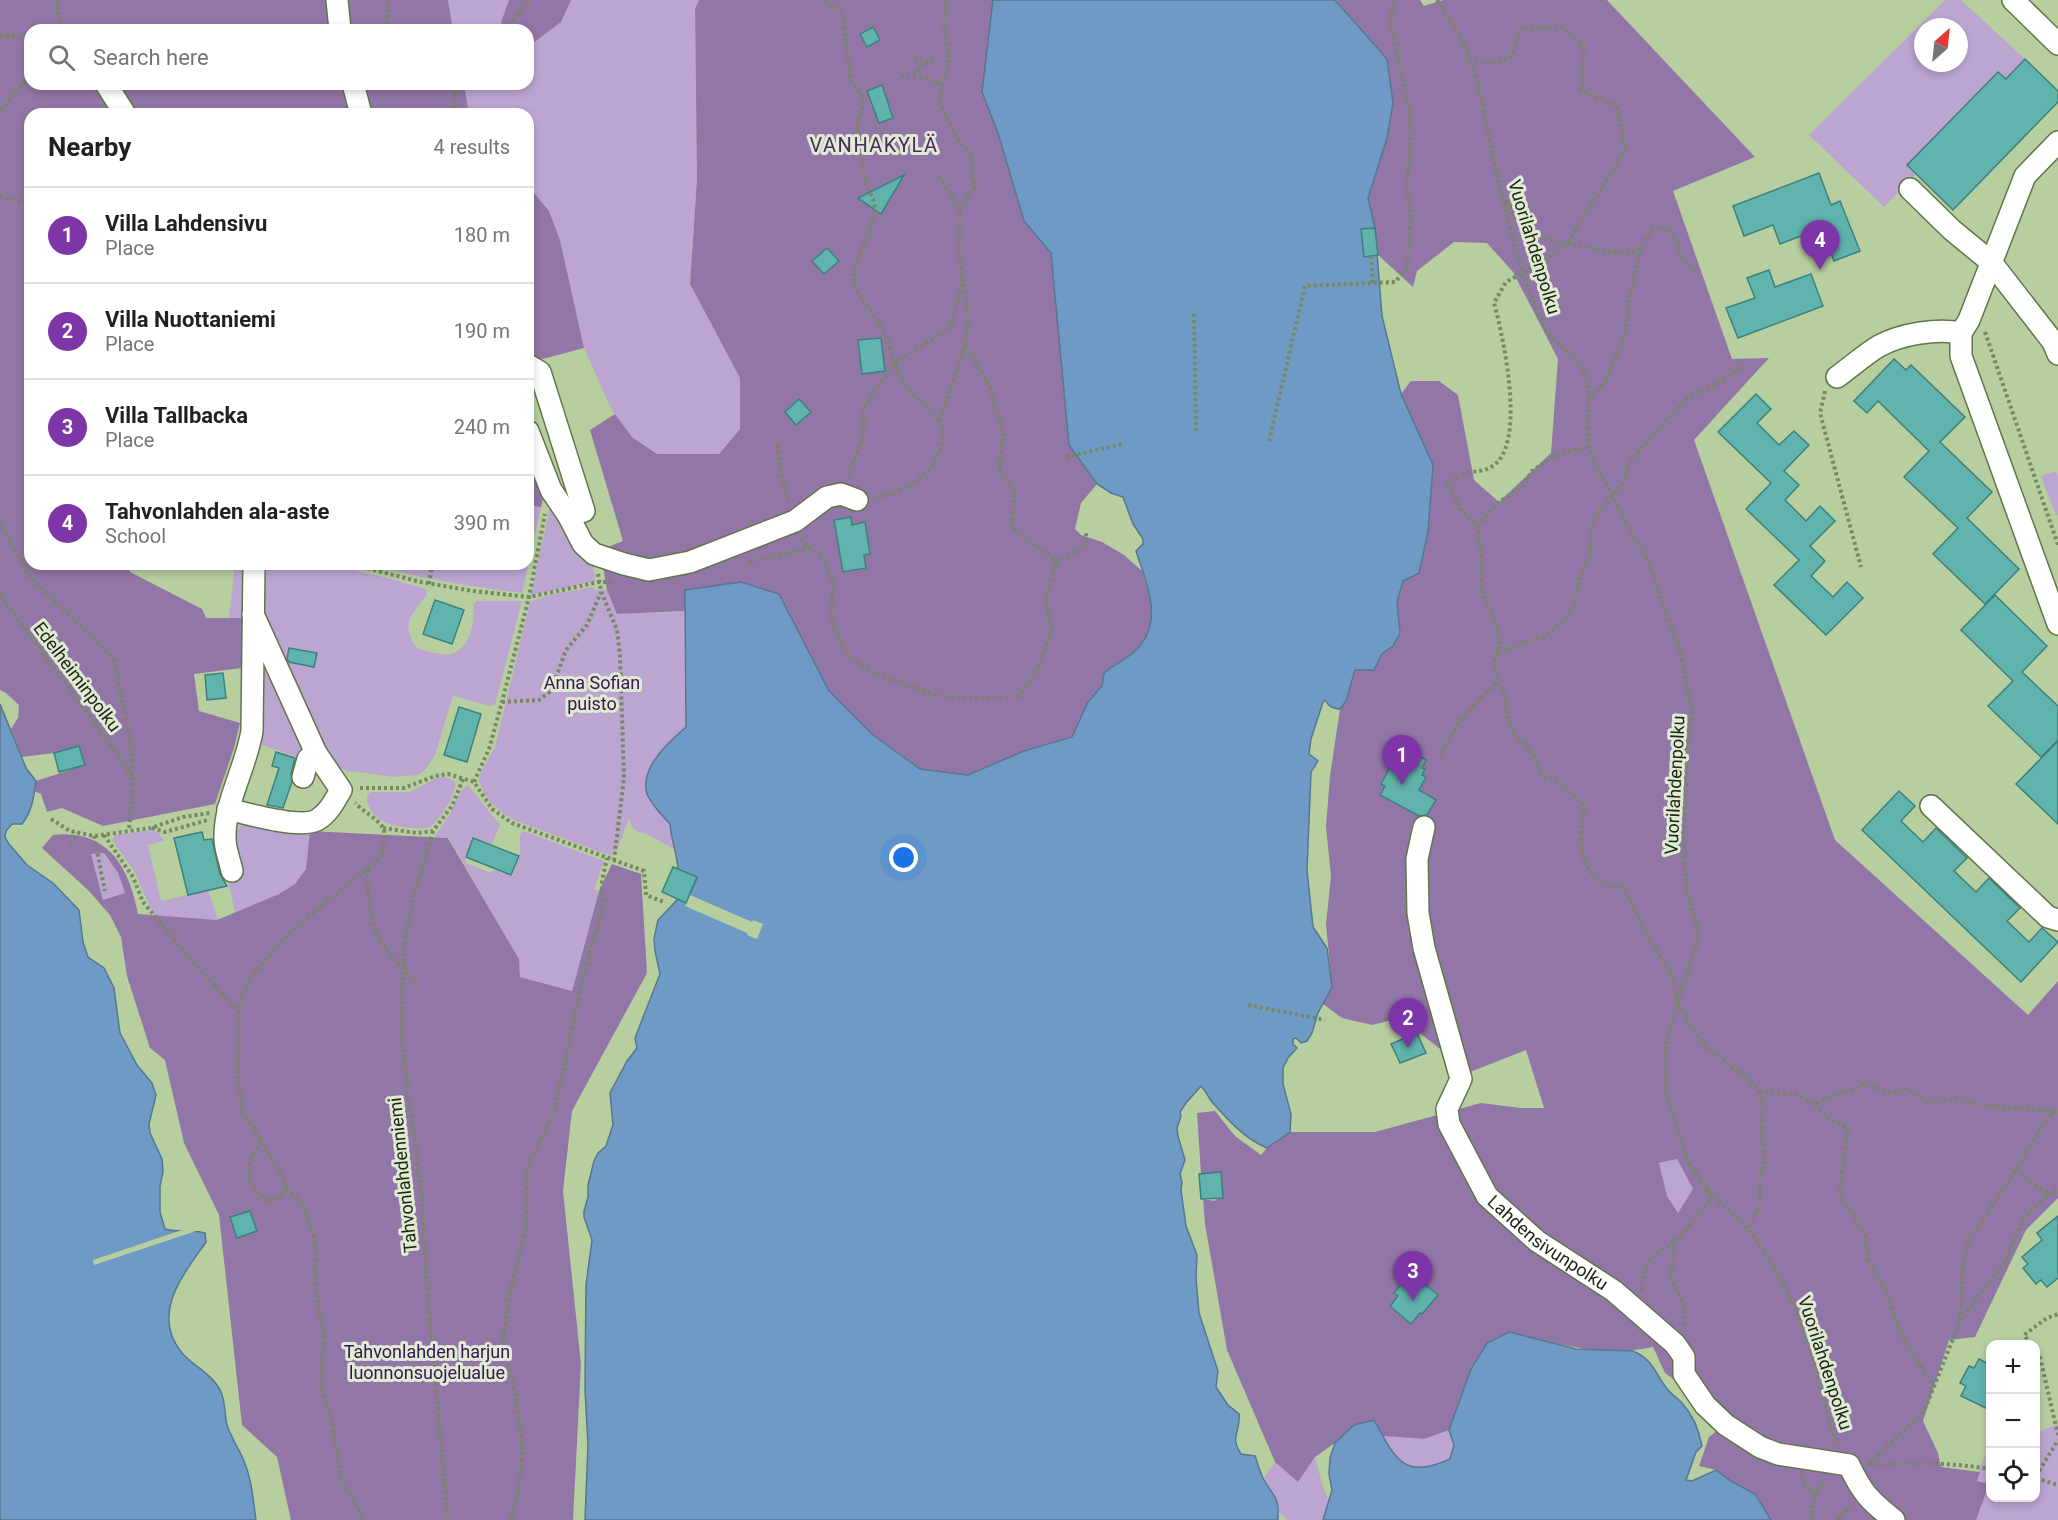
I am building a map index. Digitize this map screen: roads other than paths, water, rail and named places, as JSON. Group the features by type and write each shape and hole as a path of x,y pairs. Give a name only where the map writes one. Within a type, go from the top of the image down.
{"street":[{"path":"336,0 339,24"},
{"path":"2014,0 2058,44"},
{"path":"110,90 120,108"},
{"path":"355,90 359,108"},
{"path":"2058,142 2025,177 1969,320 1961,333 1960,356 2058,624"},
{"path":"1910,189 1952,230 1991,262 2053,342 2058,354"},
{"path":"1837,376 1880,346 1896,340 1938,330 1961,333"},
{"path":"534,368 540,372 584,511 568,515"},
{"path":"534,447 551,490 568,515 583,544 594,554 649,570 690,562 795,521 827,497 849,497"},
{"path":"232,871 224,841 225,810 249,749 252,731 254,570"},
{"path":"225,810 297,823 316,820 329,810 341,790 305,760 253,614"},
{"path":"1931,806 2048,917 2058,920"},
{"name":"Lahdensivunpolku","path":"1424,827 1417,859 1418,913 1424,948 1461,1078 1447,1109 1449,1124 1487,1196 1537,1241 1614,1291 1675,1344 1684,1357 1684,1374 1705,1405 1734,1430 1760,1447 1778,1454 1858,1465 1860,1489 1872,1503 1894,1520"}],"water":[{"path":"993,0 1335,0 1387,59 1393,103 1387,138 1368,198 1375,228 1382,316 1401,394 1433,465 1428,532 1419,573 1403,581 1397,602 1400,633 1393,646 1382,654 1374,670 1355,670 1346,701 1340,709 1331,707 1325,700 1323,702 1311,739 1309,754 1318,761 1311,772 1307,870 1313,927 1327,948 1332,987 1318,1013 1312,1033 1307,1041 1301,1043 1296,1038 1293,1039 1293,1044 1297,1048 1283,1068 1283,1084 1291,1114 1290,1132 1267,1148 1259,1144 1231,1122 1201,1086 1180,1112 1177,1128 1185,1160 1180,1174 1186,1226 1197,1255 1199,1313 1218,1371 1216,1387 1228,1405 1239,1414 1236,1443 1241,1454 1255,1456 1263,1477 1277,1502 1278,1520 585,1520 588,1445 585,1390 586,1285 592,1240 584,1217 588,1185 594,1161 598,1153 606,1146 613,1125 610,1093 627,1061 637,1048 635,1038 660,974 654,939 658,920 678,899 686,902 697,878 678,869 670,824 647,794 646,784 647,775 657,756 686,727 685,590 741,582 779,594 829,691 873,735 920,769 968,775 1024,751 1072,737 1088,702 1102,686 1104,673 1135,651 1146,637 1150,625 1148,588 1136,551 1143,544 1143,539 1133,524 1123,497 1097,484 1069,445 1051,253 1024,221 999,136 982,92"},
{"path":"0,704 26,768 36,781 28,814 22,824 12,824 6,831 5,837 27,865 53,883 79,910 83,942 88,957 104,968 114,988 120,1033 137,1065 152,1083 156,1095 149,1124 150,1133 162,1159 160,1212 165,1229 205,1233 206,1242 173,1295 169,1309 169,1324 173,1338 182,1353 213,1380 221,1392 228,1428 249,1475 256,1520 0,1520"},
{"path":"1509,1332 1576,1349 1633,1351 1646,1359 1668,1390 1686,1408 1697,1429 1702,1446 1696,1452 1686,1480 1692,1481 1716,1470 1755,1494 1771,1520 1323,1520 1332,1490 1329,1474 1330,1458 1335,1443 1354,1425 1374,1420 1395,1454 1402,1462 1410,1466 1434,1465 1450,1459 1454,1445 1449,1430 1471,1369 1487,1343"}],"place":[{"name":"Tahvonlahden ala-aste","path":"1820,270"},
{"name":"Villa Lahdensivu","path":"1402,785"},
{"name":"Villa Nuottaniemi","path":"1408,1048"},
{"name":"Villa Tallbacka","path":"1413,1301"}],"district":[{"name":"VANHAKYLÄ","path":"874,145"}],"park label":[{"name":"Anna Sofian puisto","path":"592,693"},
{"name":"Tahvonlahden harjun luonnonsuojelualue","path":"427,1362"}]}
